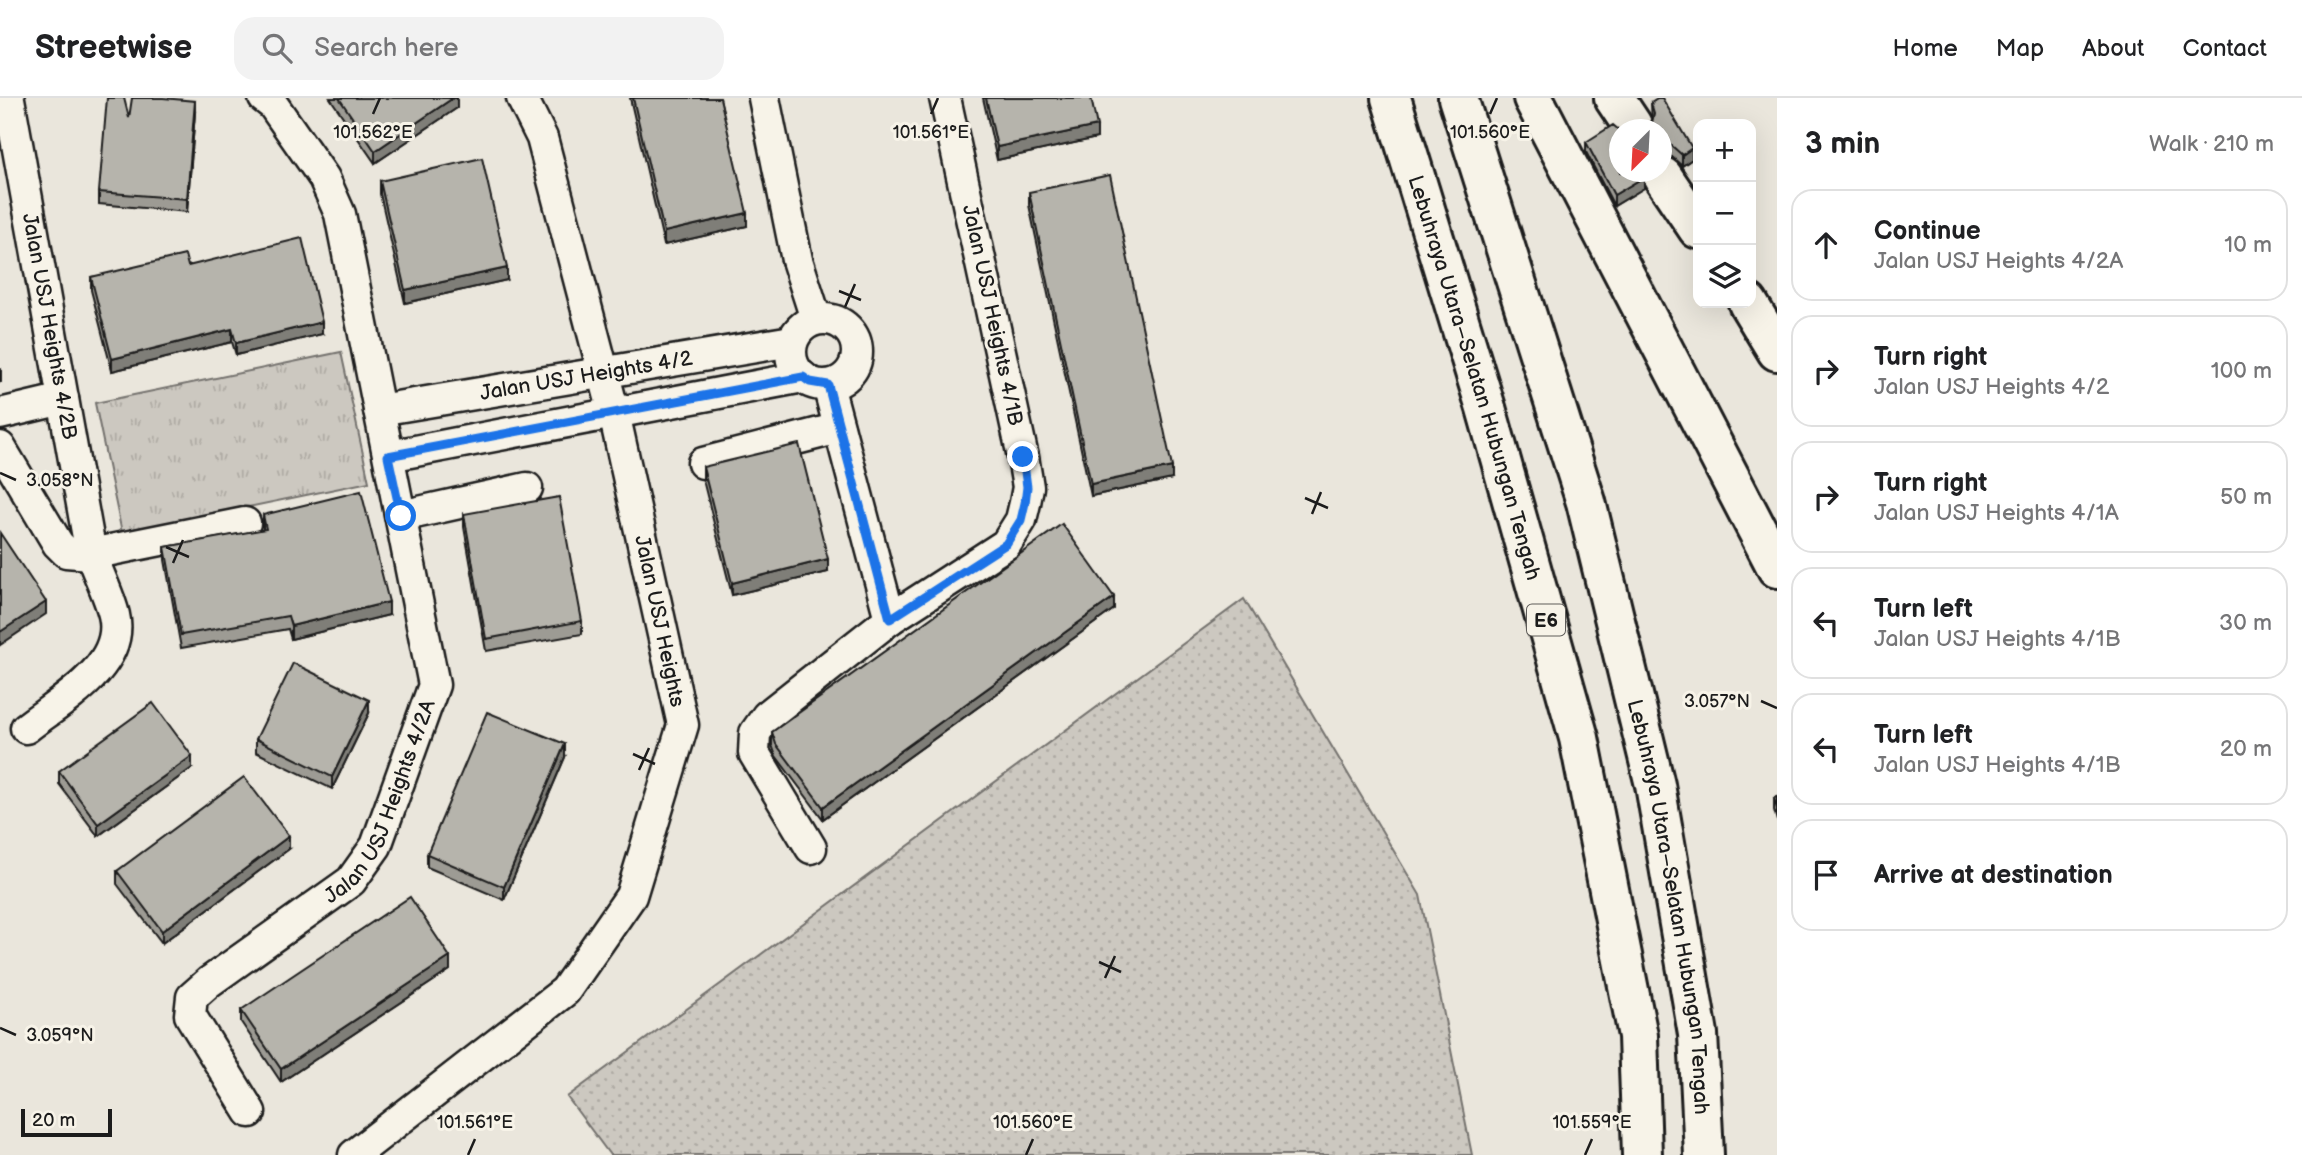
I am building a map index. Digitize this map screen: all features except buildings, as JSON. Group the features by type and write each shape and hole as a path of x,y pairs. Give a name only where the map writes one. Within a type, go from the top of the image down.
{"highway":[{"name":"Lebuhraya Utara–Selatan Hubungan Tengah","path":"1391,98 1486,408 1579,738 1638,1036 1642,1155"},
{"name":"Lebuhraya Utara–Selatan Hubungan Tengah","path":"1458,98 1586,502 1655,785 1698,1034 1704,1155"},
{"path":"1532,98 1777,568"},
{"path":"1666,182 1693,222"},
{"path":"1751,308 1777,351"}],"street":[{"name":"Jalan USJ Heights 4/2A","path":"250,1112 190,1015 192,997 351,881 376,845 435,685 340,214 324,178 273,105 264,98"},
{"name":"Jalan USJ Heights","path":"354,1155 565,991 631,896 683,725 614,413 542,138 522,98"},
{"path":"764,98 797,260 817,319"},
{"name":"Jalan USJ Heights 4/1B","path":"811,848 754,753 755,733 767,716 890,619 1006,544 1021,520 1027,487 970,201 945,98"},
{"name":"Jalan USJ Heights 4/2B","path":"7,100 91,554 114,616 113,645 100,669 26,728"},
{"path":"815,381 847,376 854,367 857,346 854,336 838,321 817,319 798,331 792,341 792,360 815,381 839,428 890,619"},
{"name":"Jalan USJ Heights 4/2","path":"379,410 792,341"},
{"name":"Jalan USJ Heights 4/2","path":"388,456 614,413 815,381"},
{"path":"0,414 62,399"},
{"path":"702,463 839,428"},
{"path":"0,447 58,544 66,552 91,554 245,523"},
{"path":"401,516 527,488"}],"green space":[{"path":"341,352 369,482 122,533 95,403"},
{"path":"1244,599 1420,895 1472,1155 610,1155 567,1097"}],"route":[{"path":"401,516 388,456 803,377 810,382 828,385 890,619 1006,544 1021,520 1025,503 1027,487 1023,457"}]}
